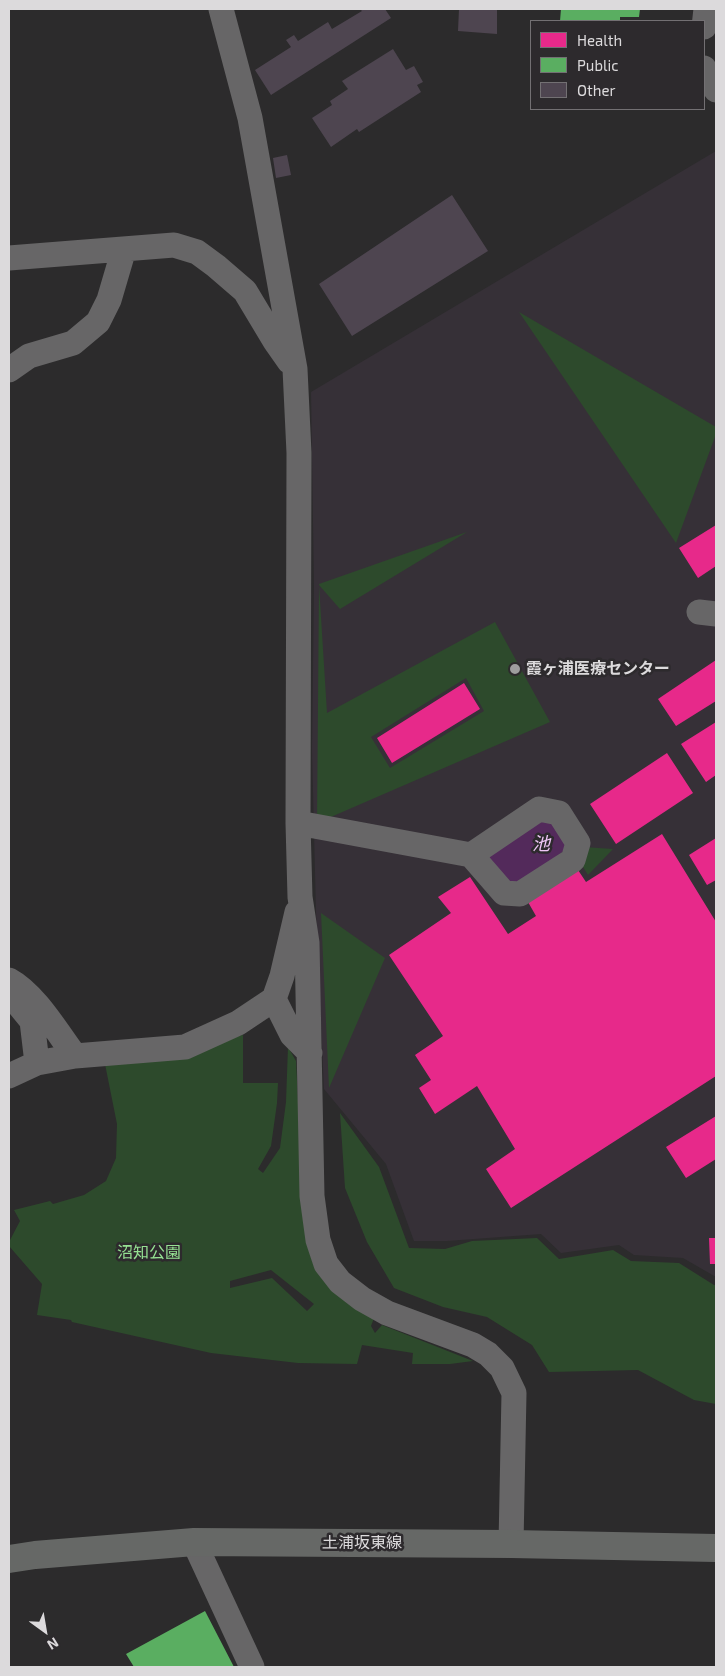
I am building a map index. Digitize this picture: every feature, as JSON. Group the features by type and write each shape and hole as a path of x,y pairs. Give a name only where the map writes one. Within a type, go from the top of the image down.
{"main road":[{"name":"土浦坂東線","path":"9,1560 53,1553 194,1542 511,1544 716,1548"}],"street":[{"path":"221,9 250,118 295,370 299,453 298,823 300,897 307,943 312,1196 318,1240 326,1264 340,1282 362,1299 387,1313 473,1345 488,1354 502,1368 514,1393 511,1544"},
{"path":"705,71 716,90"},
{"path":"9,258 174,244 197,252 245,291 295,370"},
{"path":"9,370 30,356 73,343 98,322 109,300 124,249"},
{"path":"298,823 471,854"},
{"path":"9,1076 37,1063 75,1056 185,1047 238,1023 274,999 282,976 300,897"},
{"path":"9,980 26,992 75,1056"},
{"path":"9,994 32,1021 37,1063"},
{"path":"274,999 292,1035 310,1053"},
{"path":"194,1542 252,1667"}],"shaded area":[{"name":"霞ヶ浦医療センター","path":"716,151 716,1277 683,1258 634,1255 619,1245 561,1253 541,1234 447,1241 414,1241 386,1164 324,1089 316,912 312,751 314,587 311,392"}],"green space":[{"path":"519,312 716,427 716,434 676,543"},
{"path":"467,532 340,609 319,585 327,713 495,622 550,722 317,823 319,584","holes":["466,678 484,711 390,768 371,737"]},
{"path":"584,847 613,849 588,875 580,862"},
{"path":"321,913 385,958 329,1088"},
{"name":"沼知公園","path":"243,1035 243,1083 278,1083 271,1146 258,1169 263,1173 280,1148 286,1102 288,1047 296,1061 300,1140 313,1263 323,1280 347,1303 374,1318 371,1326 375,1333 382,1325 473,1361 450,1364 412,1364 413,1353 362,1345 357,1364 298,1363 211,1353 72,1322 71,1320 37,1315 42,1284 9,1246 9,1242 20,1221 14,1210 50,1201 53,1204 84,1195 106,1181 116,1158 117,1124 105,1064","holes":["271,1270 314,1304 307,1311 272,1278 230,1288 230,1281"]},
{"path":"340,1113 379,1167 409,1248 445,1249 472,1241 537,1238 559,1259 613,1250 631,1261 679,1263 716,1285 716,1404 694,1400 638,1370 549,1372 532,1345 487,1317 443,1307 394,1288 367,1242 345,1188"}],"water":[{"name":"池","path":"540,815 555,818 572,844 518,888 477,855"}],"building: Health":[{"path":"716,525 716,566 698,578 679,548"},
{"path":"716,660 716,701 676,726 658,699"},
{"path":"464,683 480,709 392,763 377,738"},
{"path":"716,722 716,775 706,782 681,744"},
{"path":"667,753 693,793 616,844 590,804"},
{"path":"662,834 716,922 716,1076 511,1208 486,1169 515,1149 477,1086 435,1114 419,1088 431,1080 415,1055 443,1036 389,955 451,913 438,897 470,877 508,934 536,916 528,902 578,870 586,882"},
{"path":"716,838 716,880 707,885 689,855"},
{"path":"716,1116 716,1159 686,1178 666,1147"},
{"path":"709,1238 716,1238 716,1264 710,1264"}],"building: Public":[{"path":"561,9 640,9 639,17 620,17 620,20 560,20"},
{"path":"205,1611 234,1667 134,1667 126,1654"}],"building: Other":[{"path":"360,9 385,9 391,18 271,95 255,70 291,47 286,40 294,35 298,41 328,22 332,29 362,11"},
{"path":"459,9 497,9 497,34 458,31"},
{"path":"393,49 406,70 414,66 423,82 417,85 421,92 359,132 357,129 331,147 312,118 332,105 330,101 348,89 342,81"},
{"path":"287,155 291,175 276,178 273,158"},
{"path":"452,195 488,251 352,336 319,284"}],"place":[{"name":"霞ヶ浦医療センター","path":"515,669"}]}
